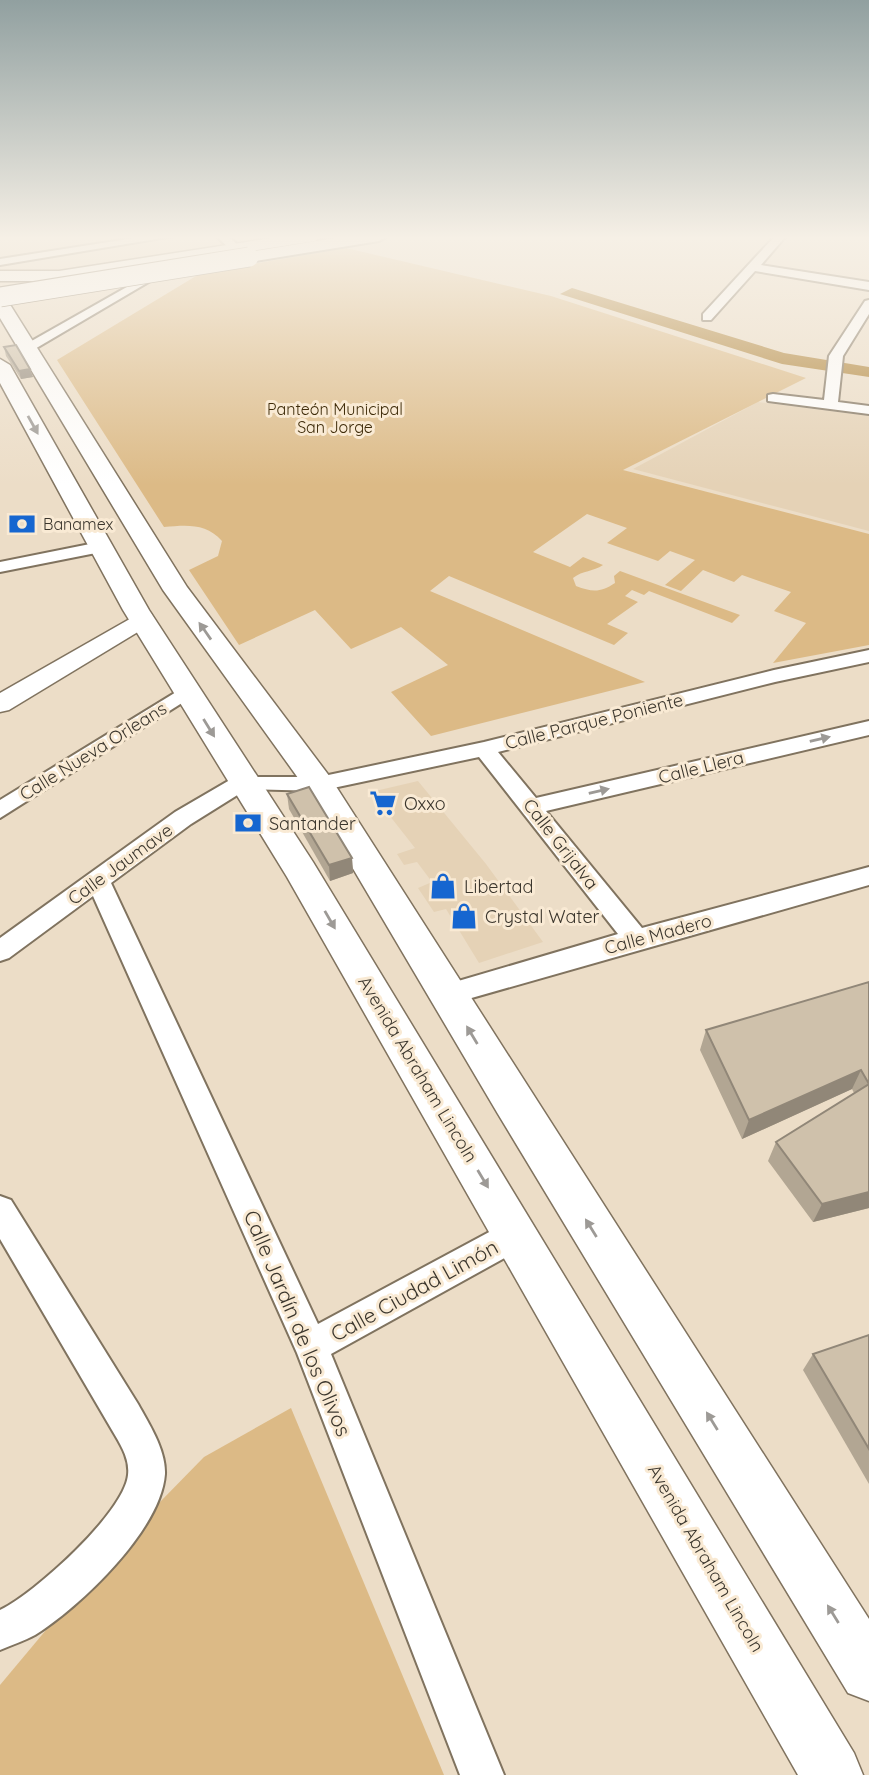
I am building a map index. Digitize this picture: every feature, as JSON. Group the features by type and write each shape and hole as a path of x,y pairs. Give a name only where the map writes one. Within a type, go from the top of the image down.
{"main road":[{"path":"5,319 14,356 176,590 319,784 447,995 869,1672"},
{"name":"Avenida Abraham Lincoln","path":"14,356 100,547 139,615 301,871 517,1234 832,1775"}],"street":[{"path":"14,356 67,319"},
{"path":"830,405 833,369 861,319"},
{"path":"774,398 869,410"},
{"path":"0,567 100,547"},
{"path":"0,692 139,615"},
{"path":"0,704 139,615"},
{"name":"Calle Parque Poniente","path":"243,782 319,784 484,749 774,676 869,656"},
{"name":"Calle Nueva Orleans","path":"0,810 186,692"},
{"name":"Calle Llera","path":"533,807 869,728"},
{"name":"Calle Grijalva","path":"484,749 637,940"},
{"name":"Calle Jaumave","path":"0,951 201,806 243,782"},
{"name":"Calle Madero","path":"447,995 869,876"},
{"name":"Calle Jardín de los Olivos","path":"97,879 311,1346 482,1775"},
{"path":"0,1210 135,1436 145,1461 147,1476 142,1496 131,1515 104,1547 29,1618 0,1630"},
{"name":"Calle Ciudad Limón","path":"311,1346 517,1234"}],"shaded area":[{"path":"639,319 673,319 784,353 869,367 869,377 782,364"},
{"path":"758,402 869,416 869,531 633,469"},
{"path":"418,781 486,864 543,942 479,963 446,909 434,912 418,888 432,882 417,862 404,865 397,854 415,848 371,792"}],"green space":[{"name":"Panteón Municipal San Jorge","path":"125,319 622,319 806,378 623,470 869,534 869,645 773,663 806,623 774,611 791,592 742,575 734,582 703,570 681,591 665,585 695,560 670,551 658,561 607,543 627,528 587,514 533,552 570,567 583,557 603,565 573,578 576,586 591,590 605,589 615,583 614,576 620,571 740,615 732,623 649,591 644,595 632,590 625,596 638,602 607,624 628,633 614,645 449,576 430,591 645,682 431,736 391,692 448,665 401,627 351,649 315,610 239,645 189,570 218,556 222,541 203,528 164,527 57,360"},
{"path":"291,1408 444,1775 0,1775 0,1685 113,1550 204,1457"}],"building":[{"path":"16,345 30,369 19,371 4,347"},
{"path":"309,787 352,858 329,865 287,794"},
{"path":"869,982 869,1084 861,1070 749,1120 706,1030"},
{"path":"869,1084 869,1192 822,1204 776,1142"},
{"path":"869,1335 869,1449 813,1354"}],"place":[{"name":"Banamex","path":"22,524"},
{"name":"Oxxo","path":"383,803"},
{"name":"Santander","path":"248,823"},
{"name":"Libertad","path":"443,886"},
{"name":"Crystal Water","path":"464,916"}]}
